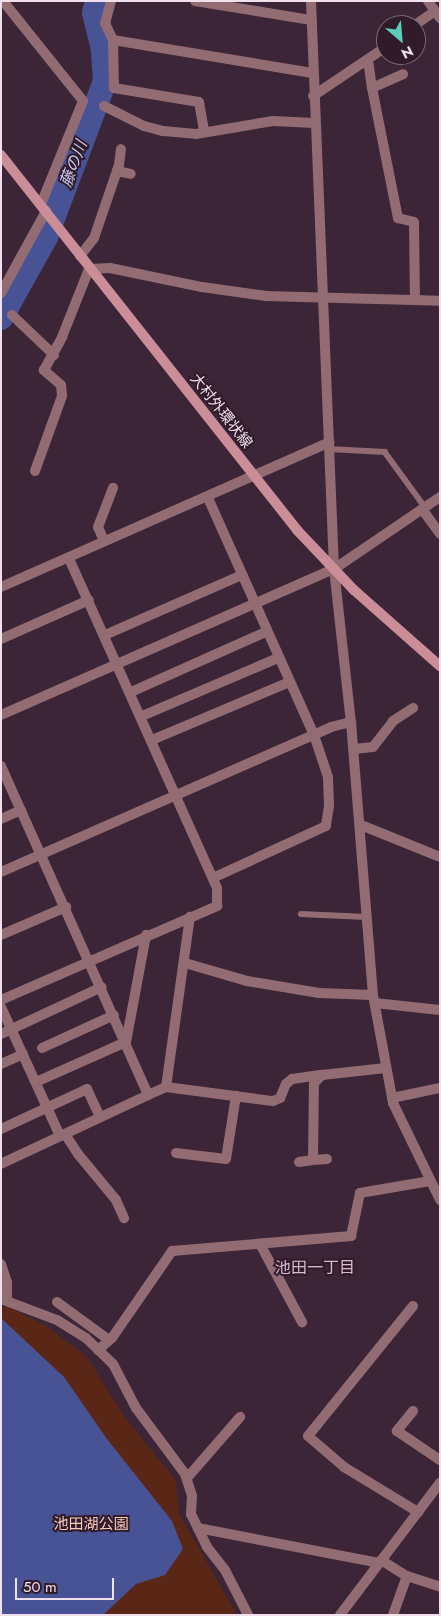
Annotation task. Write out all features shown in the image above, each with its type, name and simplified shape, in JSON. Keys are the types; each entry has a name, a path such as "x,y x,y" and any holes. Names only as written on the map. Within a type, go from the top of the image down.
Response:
{"main road":[{"name":"大村外環状線","path":"1,156 254,476 334,569 440,666"}],"street":[{"path":"111,1 105,23 113,40 114,88 199,102 204,130"},
{"path":"195,1 311,20"},
{"path":"311,1 312,73 324,295 334,569 354,749 374,999 392,1098 440,1200"},
{"path":"428,1 437,14"},
{"path":"1,293 44,209 83,101 3,5"},
{"path":"113,40 312,73"},
{"path":"313,96 376,54"},
{"path":"368,60 398,218 414,222 416,299"},
{"path":"372,88 403,74"},
{"path":"104,106 144,126 163,131 196,134 204,130 273,121 314,122"},
{"path":"80,256 94,238 116,171 121,149"},
{"path":"116,171 131,174"},
{"path":"35,471 62,396 61,384 44,370 54,355 89,269 110,268 202,287 266,296 324,295 389,301 416,299 440,301"},
{"path":"12,315 54,355"},
{"path":"1,587 104,541 208,498 254,476 329,446"},
{"path":"104,541 98,528 113,488"},
{"path":"1,715 334,569 440,497"},
{"path":"208,498 266,632 314,735 328,777 329,806 326,826 213,878"},
{"path":"424,508 440,534"},
{"path":"1,1000 88,959 217,906 217,888 213,878 142,716 69,558"},
{"path":"105,635 242,576"},
{"path":"1,639 89,600"},
{"path":"131,692 266,632"},
{"path":"142,716 278,658"},
{"path":"152,740 289,682"},
{"path":"354,749 373,747 393,720 413,708"},
{"path":"1,872 177,797 314,735 351,722"},
{"path":"1,766 4,779 21,810 66,906 148,1095"},
{"path":"1,819 21,810"},
{"path":"361,825 440,857"},
{"path":"1,935 66,906"},
{"path":"166,1087 190,917"},
{"path":"126,1042 146,935"},
{"path":"185,963 247,982 440,1010"},
{"path":"1,1034 102,987"},
{"path":"1,1007 47,1108 63,1135 116,1200 124,1218"},
{"path":"42,1048 114,1015"},
{"path":"36,1082 126,1042"},
{"path":"1,1064 23,1054"},
{"path":"1,1164 166,1087 273,1101 280,1098 286,1084 292,1079 386,1068"},
{"path":"313,1160 314,1082 322,1075"},
{"path":"392,1098 440,1088"},
{"path":"1,1129 87,1089 100,1117"},
{"path":"176,1153 226,1159 236,1096"},
{"path":"299,1162 327,1159"},
{"path":"98,1350 109,1340 172,1251 351,1236 360,1193 430,1181"},
{"path":"260,1244 302,1322"},
{"path":"1,1264 7,1282 4,1299 56,1320 98,1350 113,1364 136,1408 186,1478 192,1495 192,1514 198,1528 248,1615"},
{"path":"57,1302 109,1340"},
{"path":"414,1306 308,1436 344,1467 418,1512"},
{"path":"413,1411 397,1431 400,1436 440,1460"},
{"path":"186,1478 240,1417"},
{"path":"340,1615 440,1483"},
{"path":"198,1528 380,1561 406,1576 440,1587"},
{"path":"393,1615 406,1576"}],"lane":[{"path":"329,446 385,452 424,508"},
{"path":"301,914 367,917"}],"green space":[{"name":"池田湖公園","path":"1,1307 9,1307 46,1326 87,1357 126,1419 176,1480 179,1513 237,1615 1,1615"}],"water":[{"name":"池田湖公園","path":"1,1318 64,1377 107,1439 172,1521 183,1549 165,1575 136,1584 103,1615 1,1615"}],"waterway":[{"name":"藤の川","path":"1,318 46,237 105,81 103,49 94,13 97,1"}],"district":[{"name":"池田一丁目","path":"315,1268"}]}
